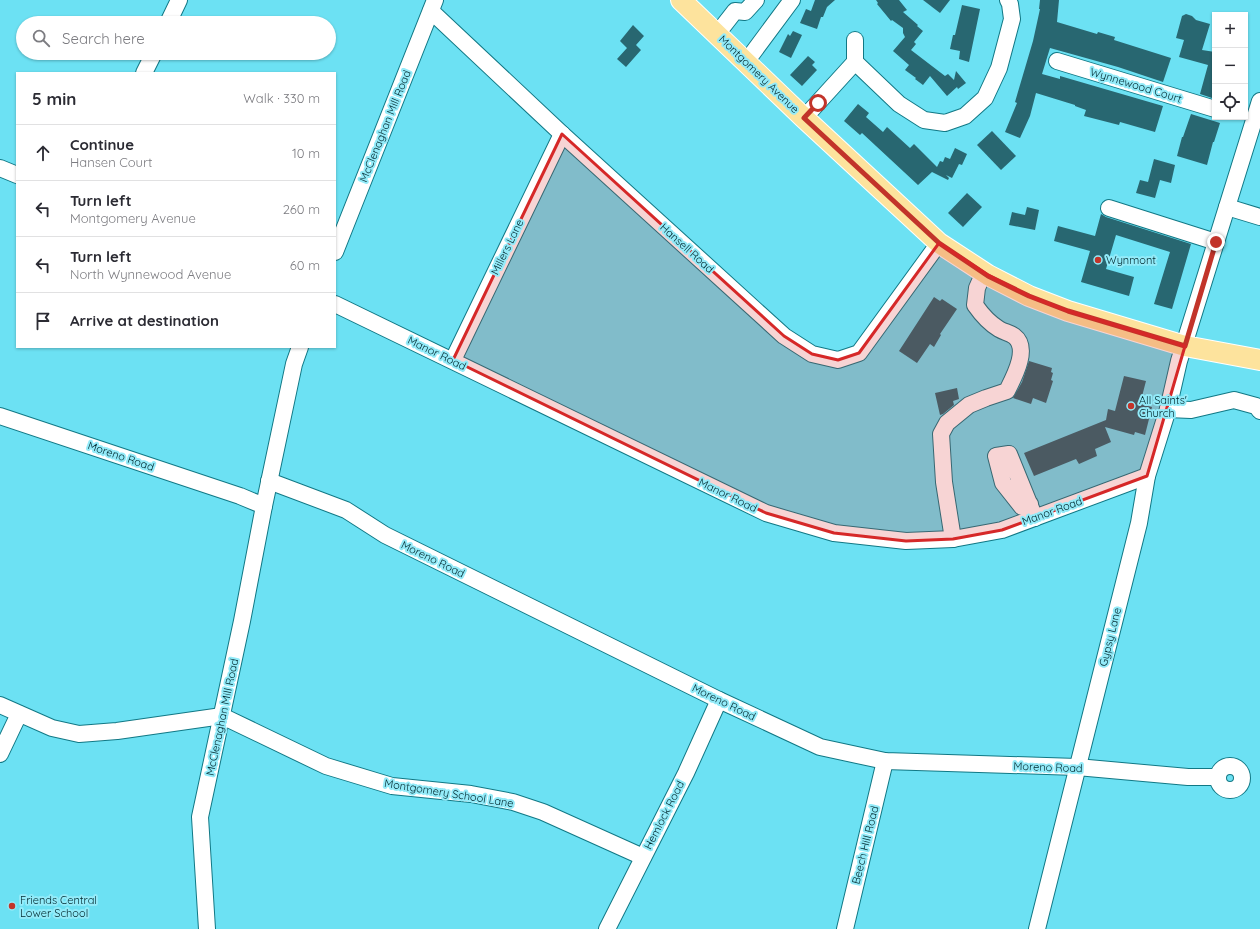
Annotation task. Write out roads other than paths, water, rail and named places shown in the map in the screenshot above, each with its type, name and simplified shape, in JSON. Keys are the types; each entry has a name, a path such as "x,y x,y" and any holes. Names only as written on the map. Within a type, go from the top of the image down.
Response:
{"main road":[{"name":"Montgomery Avenue","path":"681,0 804,118 939,243 984,272 1029,296 1068,311 1185,346 1260,360"}],"street":[{"path":"171,16 179,0"},
{"path":"717,34 735,11 745,12 756,0"},
{"path":"746,62 792,0"},
{"path":"855,62 899,104 924,120 945,123 965,116 985,98 999,68 1012,19 1008,0"},
{"name":"Hansell Road","path":"433,5 562,134 784,336 812,354 838,360 859,353 939,243"},
{"name":"McClenaghan Mill Road","path":"336,249 433,5"},
{"path":"804,118 855,62 855,40"},
{"path":"144,72 150,60"},
{"name":"Wynnewood Court","path":"1057,61 1212,108"},
{"name":"Gypsy Lane","path":"1248,118 1260,101"},
{"name":"Gypsy Lane","path":"1037,929 1139,523 1147,476 1227,207 1247,120"},
{"name":"Millers Lane","path":"453,360 562,134"},
{"path":"0,168 16,175"},
{"path":"1227,207 1260,216"},
{"path":"1109,208 1216,242"},
{"path":"953,539 944,482 941,434 947,423 969,405 1007,391 1018,369 1021,348 1015,336 1000,330 983,317 975,305 977,288 984,272"},
{"name":"Manor Road","path":"336,304 766,513 834,533 906,541 953,539 1002,530 1033,511 1147,476"},
{"path":"269,481 294,364 300,348"},
{"path":"1168,409 1191,410 1234,400 1256,406 1260,410"},
{"name":"Moreno Road","path":"0,416 264,506"},
{"name":"McClenaghan Mill Road","path":"207,929 200,817 242,621 269,481"},
{"name":"Moreno Road","path":"269,481 346,510 385,535 719,700 820,747 885,761 1077,767 1188,777 1218,777"},
{"name":"Hemlock Road","path":"607,929 686,772 719,700"},
{"path":"0,705 52,728 79,734 117,731 222,716"},
{"path":"0,754 19,714"},
{"name":"Montgomery School Lane","path":"222,716 326,766 392,786 471,794 513,802 543,812 643,857"},
{"name":"Beech Hill Road","path":"845,929 885,761"}],"place":[{"name":"Wynmont","path":"1098,260"},
{"name":"All Saints' Church","path":"1131,406"},
{"name":"Friends Central Lower School","path":"12,906"}]}
